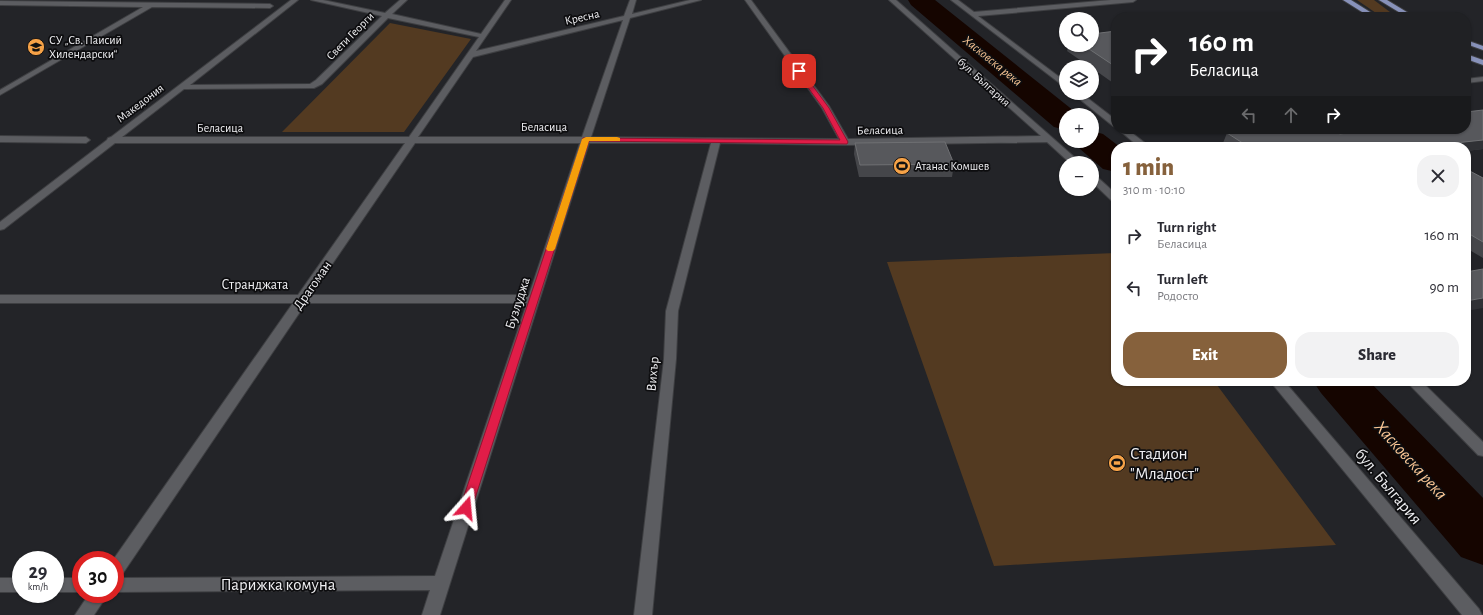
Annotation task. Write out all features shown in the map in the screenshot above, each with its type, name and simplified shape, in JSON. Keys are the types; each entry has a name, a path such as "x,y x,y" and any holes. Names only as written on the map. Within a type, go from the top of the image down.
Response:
{"main road":[{"path":"1346,0 1366,12"},
{"path":"1382,0 1403,12"},
{"path":"1471,44 1483,48"},
{"path":"1471,58 1483,63"}],"street":[{"path":"44,4 51,0"},
{"path":"0,93 159,0"},
{"name":"Македония","path":"0,227 111,140 295,0"},
{"path":"314,0 483,36"},
{"name":"Свети Георги","path":"181,87 311,86 319,82 404,0"},
{"name":"Драгоман","path":"124,558 508,0"},
{"name":"Бузлуджа","path":"431,615 586,139 633,0"},
{"name":"Кресна","path":"471,55 698,0"},
{"path":"748,0 826,108 845,142"},
{"name":"бул. България","path":"892,0 1068,156"},
{"path":"954,0 1059,81"},
{"path":"973,14 1133,0"},
{"path":"0,3 270,6"},
{"path":"1471,80 1483,79"},
{"path":"1085,100 1111,120"},
{"path":"1128,134 1139,142"},
{"name":"Беласица","path":"111,140 586,139 845,142 1049,139"},
{"path":"0,140 86,140"},
{"name":"Вихър","path":"643,615 670,359 672,311 716,140"},
{"path":"1099,183 1111,194"},
{"name":"Странджата","path":"0,299 534,299"},
{"name":"бул. България","path":"1281,386 1472,615"},
{"path":"1418,386 1483,451"},
{"name":"Парижка комуна","path":"124,585 442,583"},
{"path":"0,585 12,585"},
{"path":"84,615 93,603"}],"shaded area":[{"path":"1357,0 1374,0 1390,12 1375,12"},
{"path":"390,23 471,39 404,132 282,132"},
{"name":"Стадион \"Младост\"","path":"1111,253 1111,386 1218,386 1336,545 994,566 887,262"}],"building":[{"path":"1111,32 1111,64 1094,52 1099,52 1099,33"},
{"path":"1483,110 1483,140 1464,142 1241,142 1229,134 1471,134 1471,111"},
{"path":"945,142 954,164 860,165 855,143"},
{"path":"1471,172 1483,178 1483,242 1471,235"},
{"path":"1483,269 1483,298 1471,300 1471,271"}],"waterway":[{"name":"Хасковска река","path":"920,0 1059,114"},
{"name":"Хасковска река","path":"1099,147 1111,157"},
{"name":"Хасковска река","path":"1344,386 1483,539"}],"slow traffic":[{"path":"551,249 586,139 617,139"}],"place":[{"name":"СУ „Св. Паисий Хилендарски“","path":"36,47"},
{"name":"Атанас Комшев","path":"902,166"},
{"name":"Стадион \"Младост\"","path":"1117,463"}],"route":[{"path":"466,508 586,139 845,142 826,108 799,71"}]}
